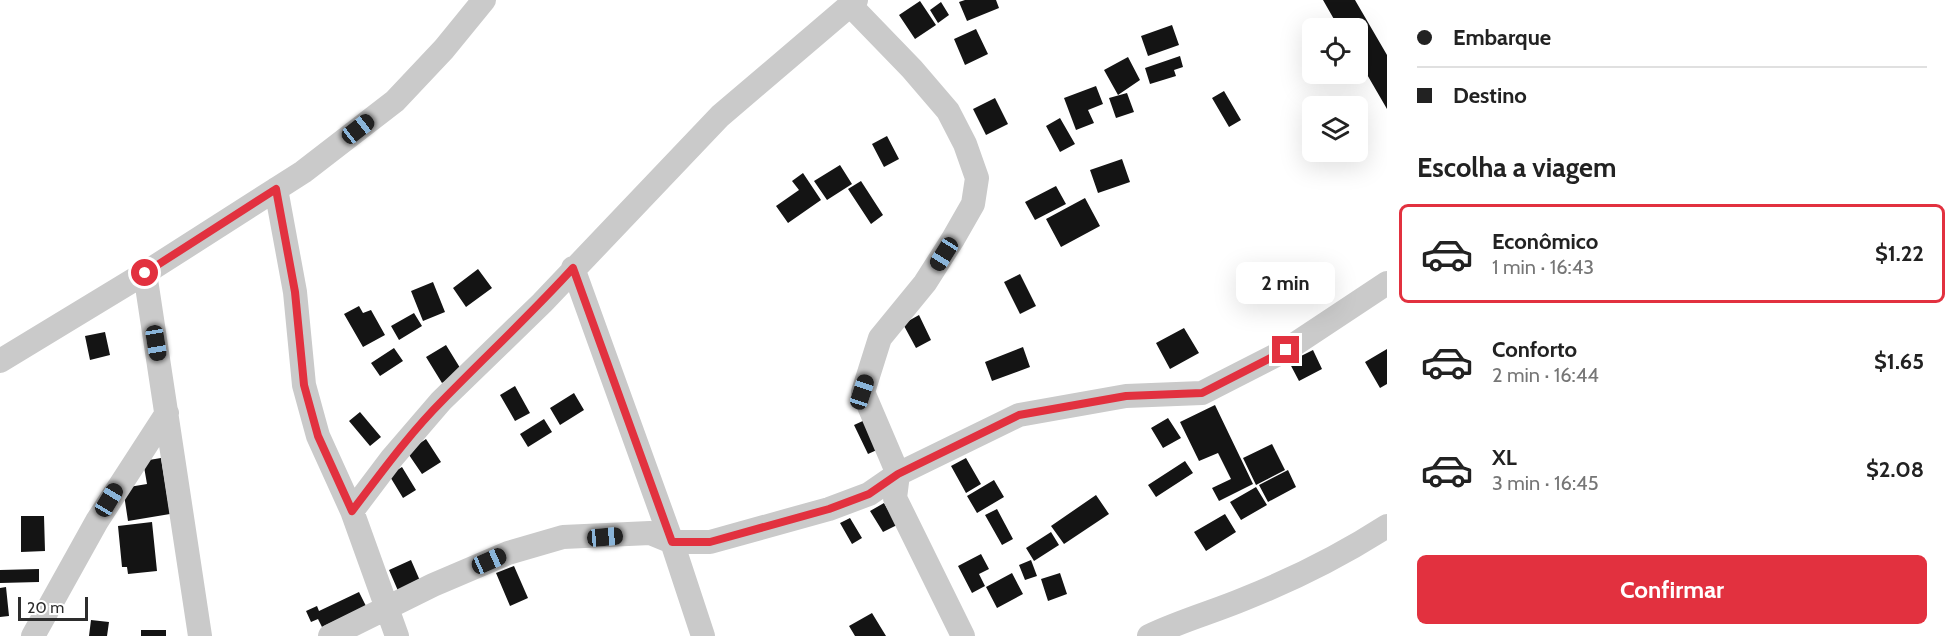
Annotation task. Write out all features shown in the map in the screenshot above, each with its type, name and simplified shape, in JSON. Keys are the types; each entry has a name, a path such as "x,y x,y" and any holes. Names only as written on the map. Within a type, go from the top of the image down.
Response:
{"street":[{"path":"0,361 145,273 303,172 395,101 444,49 484,0"},
{"path":"352,511 392,458 441,401 534,310 720,116 853,2 948,111 977,178 973,204 953,239 925,283 880,338 862,392 898,474 895,498 963,636"},
{"path":"276,189 295,292 304,385 318,436 352,511 385,608 397,636"},
{"path":"573,268 672,542 703,636"},
{"path":"145,273 200,636"},
{"path":"330,636 385,608 508,553 563,537 650,533 672,542 710,542 829,509 869,494 898,474 1019,415 1126,396 1202,393 1286,350 1387,283"},
{"path":"33,636 121,480 167,413"},
{"path":"1149,636 1243,600 1336,557 1387,526"}],"building":[{"path":"996,0 999,8 967,21 959,2"},
{"path":"1323,0 1355,0 1365,18 1333,18"},
{"path":"920,1 936,25 915,39 899,15"},
{"path":"941,2 949,15 938,23 930,10"},
{"path":"1368,22 1387,55 1387,109 1368,76"},
{"path":"1172,25 1179,45 1148,56 1141,36"},
{"path":"976,29 988,54 965,65 954,39"},
{"path":"1180,56 1183,67 1174,70 1176,76 1150,84 1145,68"},
{"path":"1128,57 1140,80 1118,95 1104,70"},
{"path":"1096,86 1103,104 1088,110 1094,123 1076,130 1064,98"},
{"path":"1224,91 1241,120 1229,127 1212,98"},
{"path":"1127,93 1134,112 1116,118 1109,98"},
{"path":"995,98 1008,124 986,135 973,109"},
{"path":"1060,118 1075,144 1060,152 1046,126"},
{"path":"887,136 899,159 884,167 872,144"},
{"path":"1122,159 1130,182 1098,193 1090,170"},
{"path":"840,165 852,184 827,200 814,181"},
{"path":"803,173 821,200 788,223 776,206 799,190 792,181"},
{"path":"861,181 883,215 871,224 848,189"},
{"path":"1056,186 1066,204 1035,220 1025,202"},
{"path":"1085,198 1100,226 1061,247 1046,219"},
{"path":"478,269 492,288 466,307 453,288"},
{"path":"1020,274 1036,306 1020,314 1004,282"},
{"path":"433,282 445,312 423,321 411,291"},
{"path":"359,306 363,313 371,310 385,335 363,347 344,314"},
{"path":"414,313 422,326 399,340 391,326"},
{"path":"919,315 931,340 916,348 903,324"},
{"path":"1184,328 1199,353 1170,369 1156,343"},
{"path":"105,332 110,355 90,360 85,336"},
{"path":"446,345 462,371 442,383 426,357"},
{"path":"1023,347 1030,367 992,381 985,362"},
{"path":"394,348 403,361 380,376 371,363"},
{"path":"1387,349 1387,384 1380,388 1365,362"},
{"path":"1313,350 1322,369 1299,381 1289,362"},
{"path":"515,386 530,413 515,421 500,395"},
{"path":"574,393 584,410 560,425 550,408"},
{"path":"1215,405 1253,484 1219,501 1212,488 1231,479 1218,453 1199,461 1180,422"},
{"path":"360,412 381,437 370,446 349,421"},
{"path":"1168,418 1181,438 1163,448 1151,428"},
{"path":"544,419 552,432 528,447 520,434"},
{"path":"865,420 879,449 868,454 854,425"},
{"path":"426,439 441,462 422,474 407,452"},
{"path":"1272,444 1285,470 1256,485 1243,458"},
{"path":"161,458 170,514 128,521 123,488 147,484 143,461"},
{"path":"966,458 981,484 966,493 951,466"},
{"path":"1185,461 1193,473 1156,497 1148,485"},
{"path":"402,467 416,490 403,498 389,475"},
{"path":"1288,470 1296,487 1268,502 1259,485"},
{"path":"994,480 1004,497 977,513 967,496"},
{"path":"1256,487 1267,505 1241,520 1230,502"},
{"path":"1096,495 1109,514 1064,544 1051,526"},
{"path":"884,503 897,525 883,532 870,511"},
{"path":"997,509 1013,539 1002,545 985,515"},
{"path":"1225,514 1236,532 1206,551 1194,532"},
{"path":"21,516 44,516 45,551 21,552"},
{"path":"850,518 862,538 852,544 840,523"},
{"path":"152,522 157,571 128,574 127,567 122,567 118,526"},
{"path":"1051,532 1059,545 1034,561 1026,548"},
{"path":"981,554 989,569 979,574 985,586 972,593 958,566"},
{"path":"411,560 421,583 399,593 389,570"},
{"path":"1031,560 1037,576 1025,580 1019,565"},
{"path":"514,566 528,598 510,606 496,573"},
{"path":"39,569 39,582 0,583 0,570"},
{"path":"1012,573 1023,594 997,608 986,587"},
{"path":"1060,573 1067,594 1048,601 1041,579"},
{"path":"6,587 9,616 0,617 0,588"},
{"path":"359,592 366,606 322,627 318,619 311,622 306,611 317,606 319,611"},
{"path":"872,613 886,636 855,636 849,626"},
{"path":"91,620 109,622 107,636 89,636"},
{"path":"141,630 166,630 166,636 141,636"}],"route":[{"path":"145,273 276,189 295,292 304,385 318,436 352,511 392,458 441,401 542,303 573,268 672,542 710,542 829,509 869,494 898,474 1019,415 1126,396 1202,393 1286,350"}]}
